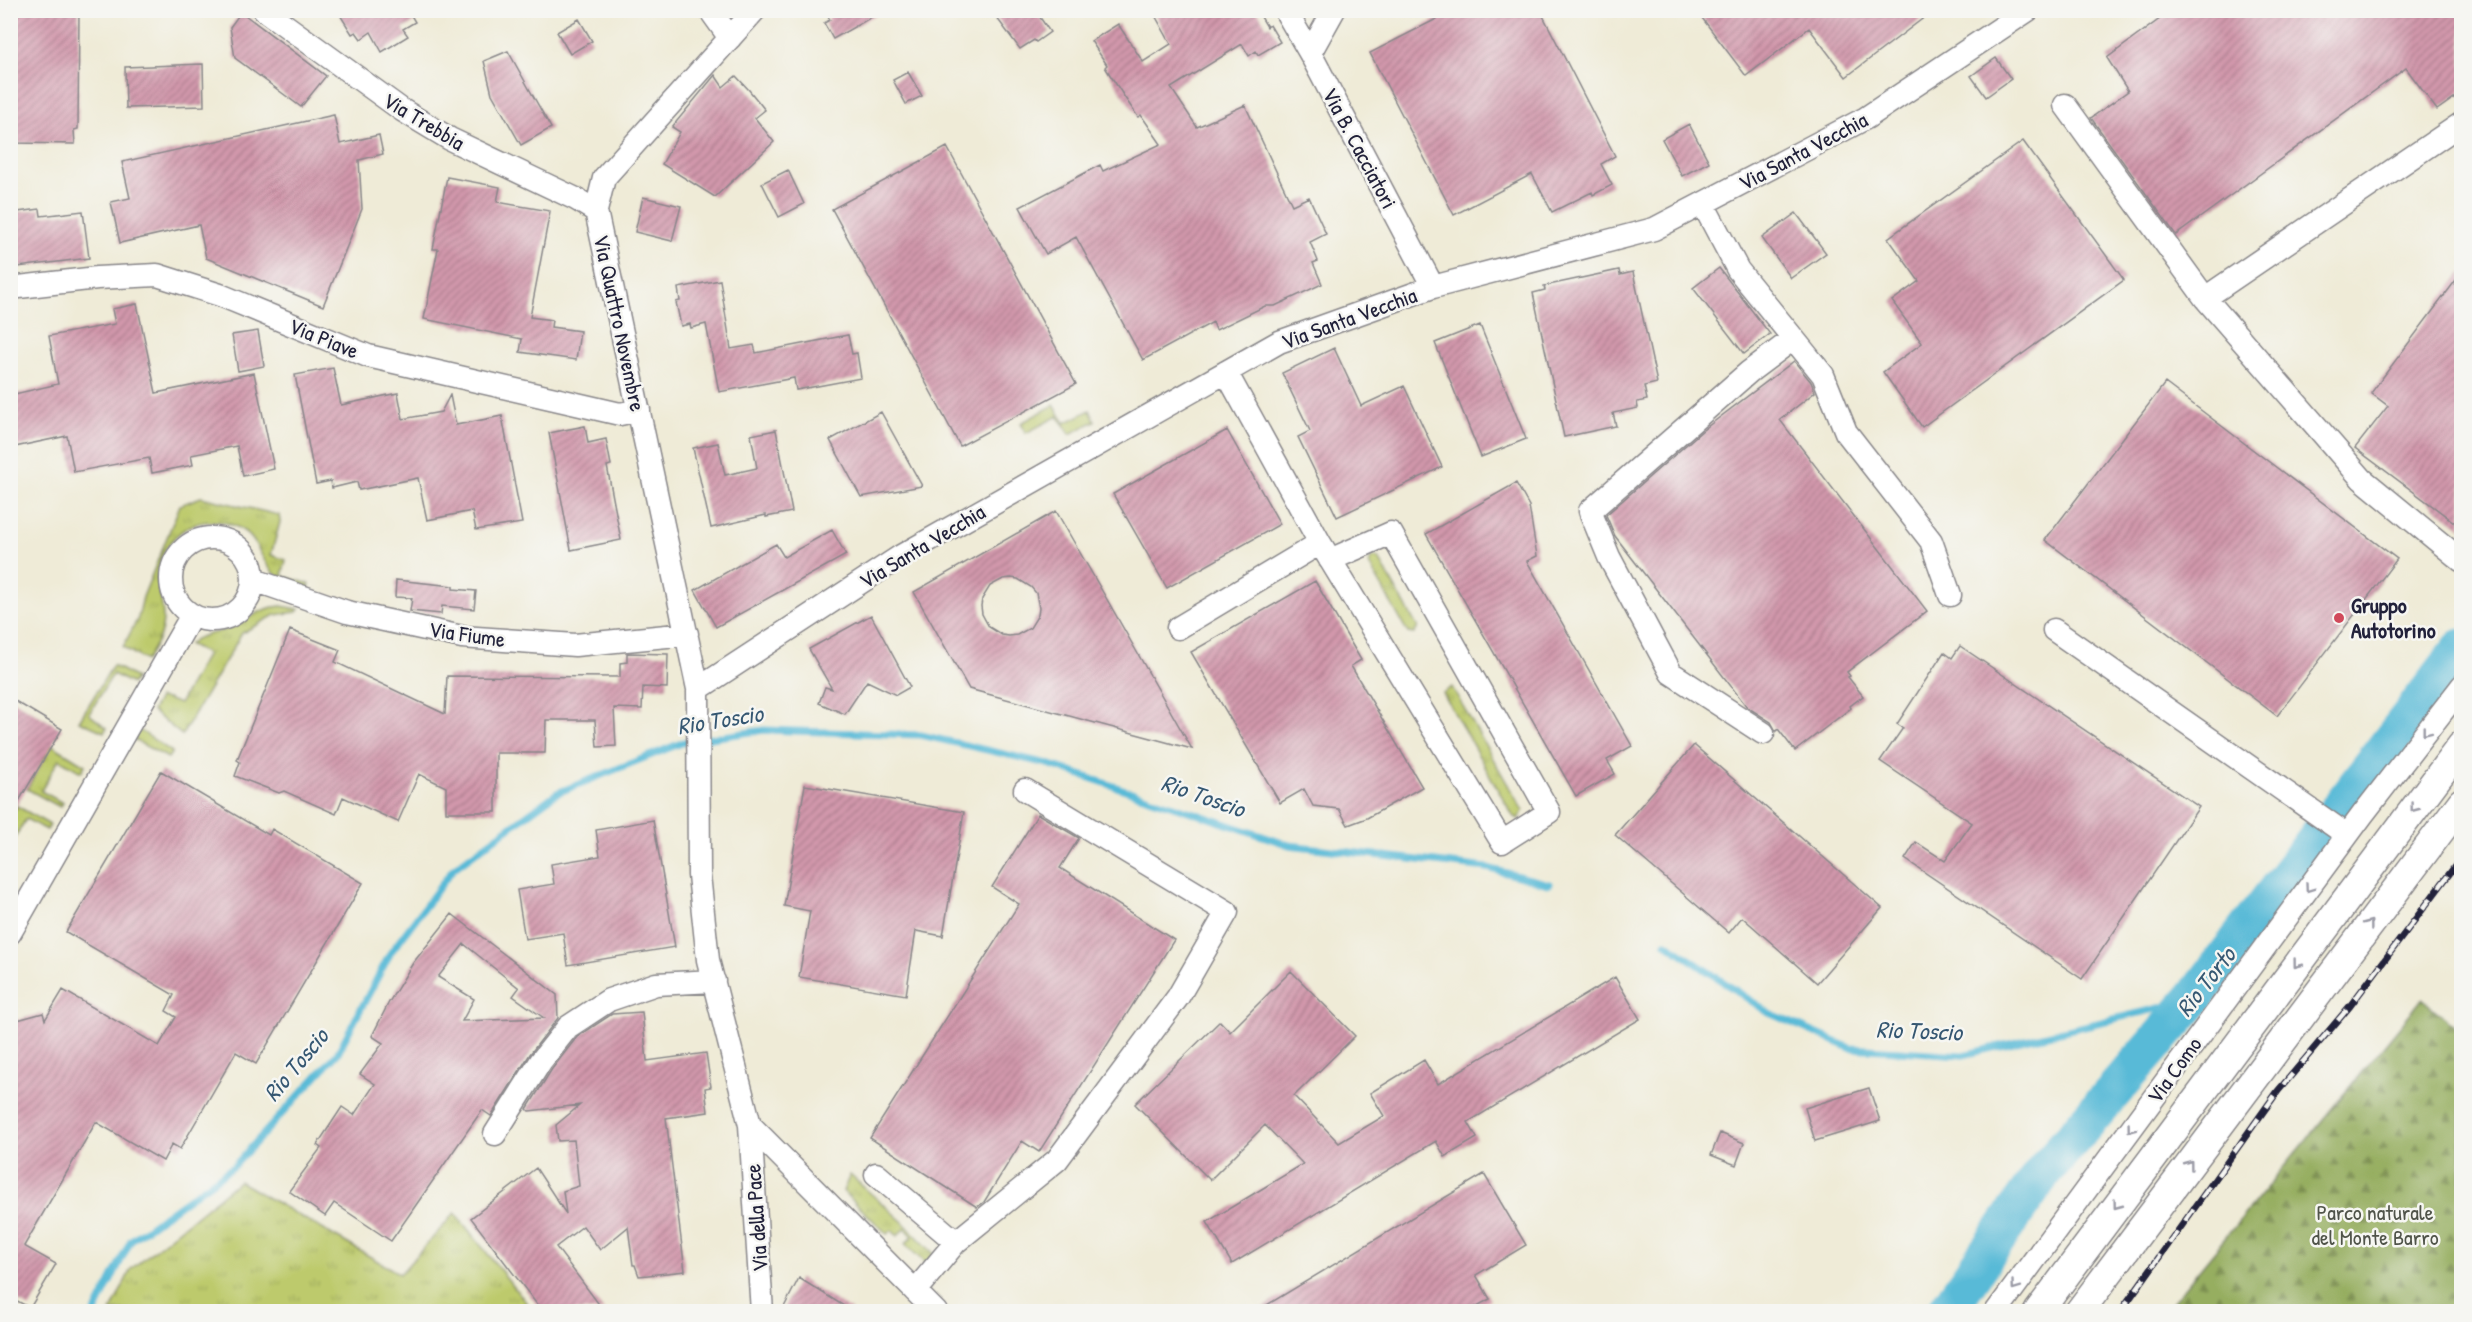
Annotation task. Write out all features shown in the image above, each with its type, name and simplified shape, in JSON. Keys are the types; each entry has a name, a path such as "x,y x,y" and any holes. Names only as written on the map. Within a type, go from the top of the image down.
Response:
{"main road":[{"path":"2038,1311 2462,745"},
{"path":"2079,1311 2462,802"}],"street":[{"name":"Via Trebbia","path":"264,10 402,110 450,139 576,199 596,211"},
{"path":"710,10 730,38"},
{"name":"Via Quattro Novembre","path":"714,981 708,960 699,875 696,762 698,689 596,211 604,178 755,10"},
{"name":"Via B. Cacciatori","path":"1285,10 1433,287"},
{"path":"1310,53 1334,10"},
{"name":"Via Santa Vecchia","path":"698,689 901,556 1279,342 1433,287 1654,229 1866,118 2015,14"},
{"path":"2065,105 2205,298 2362,479 2462,561"},
{"path":"2205,298 2462,123"},
{"path":"1703,204 1738,270 1823,375 1846,432 1931,540 1950,595"},
{"name":"Via Piave","path":"10,288 97,278 157,275 220,295 368,356 620,414 639,410"},
{"path":"1763,733 1671,673 1609,557 1590,511 1749,372 1793,339"},
{"path":"1178,628 1325,552 1392,533 1549,812 1502,842 1325,552 1226,372"},
{"path":"213,538 229,542 242,551 250,563 254,580 250,596 241,609 224,618 205,619 192,615 180,605 172,579 175,563 184,550 196,542 213,538"},
{"name":"Via Fiume","path":"254,580 347,612 462,637 575,645 687,634"},
{"path":"10,933 192,615"},
{"path":"2054,630 2341,831"},
{"name":"Via Como","path":"1996,1311 2341,831 2462,686"},
{"path":"915,1291 956,1242 1057,1160 1178,997 1227,912 1025,790"},
{"path":"495,1134 541,1061 568,1027 609,1000 656,984 714,981"},
{"name":"Via della Pace","path":"714,981 750,1125 762,1311"},
{"path":"750,1125 936,1311"},
{"path":"876,1174 956,1242"}],"green space":[{"path":"1054,405 1065,423 1090,410 1095,421 1070,434 1058,416 1026,433 1021,423"},
{"path":"201,497 279,515 280,522 271,555 286,560 282,576 310,584 308,590 276,575 267,565 249,535 243,530 224,523 212,522 190,526 170,542 162,557 158,582 163,622 158,641 146,661 123,647 138,618 143,597 180,505"},
{"path":"1371,558 1379,559 1418,628 1414,634 1408,633 1369,564"},
{"path":"281,606 299,609 297,612 275,615 242,633 182,735 152,711 159,698 179,704 207,654 189,644 205,635 233,627 262,611"},
{"path":"113,665 136,678 132,684 113,674 89,714 107,728 104,732 79,721"},
{"path":"1452,687 1523,811 1519,819 1513,816 1443,693"},
{"path":"141,731 172,752 168,758 134,740 137,732"},
{"path":"52,745 85,765 81,772 59,759 41,791 63,803 60,807 27,789"},
{"path":"17,806 50,825 47,830 26,819 11,844 11,816"},
{"name":"Parco naturale del Monte Barro","path":"2422,999 2461,1031 2461,1311 2165,1311"},
{"path":"850,1175 903,1222 934,1254 925,1263 905,1244 913,1236 905,1228 897,1236 892,1230 887,1234 843,1191"},
{"path":"239,1181 400,1274 455,1213 533,1311 111,1311 131,1269"}],"building":[{"path":"16,10 79,10 78,129 74,130 75,144 15,143"},
{"path":"337,10 408,10 415,22 403,29 408,36 382,52 371,32 361,39 356,32 352,34"},
{"path":"825,10 884,10 833,39 824,23 830,20"},
{"path":"991,10 1035,10 1050,32 1020,49"},
{"path":"1152,10 1257,10 1267,27 1270,25 1280,42 1258,55 1256,51 1249,56 1242,44 1171,88 1197,127 1245,105 1292,205 1309,197 1326,234 1310,242 1318,261 1313,263 1322,284 1275,306 1265,306 1216,330 1213,322 1143,360 1076,237 1046,254 1020,207 1100,165 1103,171 1161,144 1141,115 1138,117 1125,98 1091,41 1118,24 1143,62 1171,44"},
{"path":"1454,10 1540,10 1615,156 1601,164 1612,185 1593,195 1592,192 1552,212 1532,174 1454,215 1370,53"},
{"path":"1696,10 1934,10 1846,77 1809,28 1746,76"},
{"path":"2172,10 2462,10 2462,92 2437,110 2406,68 2176,235 2091,118 2128,91 2107,58"},
{"path":"241,12 326,76 301,107 235,58 230,27"},
{"path":"579,19 592,41 570,54 557,32"},
{"path":"508,51 551,128 521,145 492,94 484,61"},
{"path":"1996,58 2011,79 1986,97 1971,76"},
{"path":"203,64 204,106 126,108 125,67"},
{"path":"908,72 922,96 906,104 893,80"},
{"path":"715,75 723,87 736,76 749,90 765,110 755,118 774,142 715,197 662,164 680,132 672,127"},
{"path":"334,115 340,144 379,135 383,154 359,160 362,209 323,306 206,258 199,225 120,243 111,202 130,198 122,162"},
{"path":"1689,124 1709,162 1682,176 1662,139"},
{"path":"2023,141 2124,280 1922,427 1883,372 1922,343 1892,301 1919,281 1888,238"},
{"path":"947,147 1076,384 960,446 832,209"},
{"path":"788,170 804,204 779,217 762,183"},
{"path":"447,177 500,187 497,202 550,211 530,317 552,320 551,327 580,331 576,360 520,352 522,339 424,319 438,249 433,249"},
{"path":"643,197 681,206 672,241 635,232"},
{"path":"40,209 41,216 83,211 89,258 10,268 10,213"},
{"path":"1796,213 1826,253 1791,278 1762,238"},
{"path":"1719,268 1770,334 1744,354 1693,288"},
{"path":"1619,270 1620,275 1633,272 1657,383 1644,386 1647,400 1637,402 1638,408 1613,413 1616,426 1564,437 1533,293 1545,290 1544,286"},
{"path":"2462,272 2462,528 2355,448 2388,406 2371,393"},
{"path":"720,280 731,349 754,345 756,353 848,335 852,354 857,353 861,378 796,390 794,378 719,392 706,324 691,328 690,324 681,326 676,302 680,301 678,288"},
{"path":"137,304 156,393 254,373 274,469 243,476 237,446 191,455 193,465 152,473 149,458 74,472 67,436 10,448 10,395 58,384 49,336 115,324 112,309"},
{"path":"1480,325 1526,439 1481,457 1435,343"},
{"path":"258,331 264,366 238,371 232,335"},
{"path":"1334,348 1361,406 1404,386 1442,467 1337,517 1298,437 1310,431 1282,373"},
{"path":"1794,361 1811,382 1815,392 1780,420 1927,611 1847,672 1850,676 1848,677 1863,696 1795,751 1778,729 1776,731 1771,722 1747,707 1615,536 1606,515 1703,430"},
{"path":"333,368 341,405 398,393 403,419 441,412 450,395 456,425 502,416 522,523 476,530 472,511 427,520 418,478 359,490 357,482 332,488 331,481 316,484 295,375"},
{"path":"2165,383 2397,559 2277,716 2045,540"},
{"path":"881,412 922,486 861,497 830,440"},
{"path":"585,426 588,443 606,439 611,465 607,466 621,540 571,550 549,433"},
{"path":"776,430 792,512 766,517 766,515 711,528 693,448 718,443 725,475 757,468 751,435"},
{"path":"1227,430 1280,524 1167,588 1113,494"},
{"path":"1516,483 1529,506 1537,556 1527,561 1632,746 1607,760 1615,774 1576,796 1426,534"},
{"path":"1056,511 1192,749 969,689 914,592","holes":["1003,579 1018,579 1036,593 1038,615 1030,628 1017,635 1002,635 989,627 982,614 982,599 990,586"]},
{"path":"832,530 846,555 716,627 695,590 776,544 784,557"},
{"path":"396,580 453,586 453,589 476,591 474,609 442,606 441,614 410,611 412,598 395,597"},
{"path":"1315,581 1361,660 1351,666 1422,787 1367,818 1348,825 1339,809 1313,806 1304,789 1280,803 1191,652"},
{"path":"871,615 910,687 896,695 867,681 845,714 819,703 825,687 832,689 809,649"},
{"path":"290,630 340,650 335,662 445,714 447,676 620,677 620,663 627,662 627,653 668,654 667,688 643,687 642,709 614,708 616,746 597,747 595,720 546,720 545,753 496,753 496,812 446,812 446,787 419,774 398,822 343,797 336,814 284,791 279,793 235,776 240,762 237,760"},
{"path":"1960,646 2199,807 2082,979 1905,859 1916,842 1945,861 1972,823 1880,761 1903,728 1897,724 1944,652 1952,658"},
{"path":"10,698 62,729 10,816"},
{"path":"1694,745 1882,908 1817,983 1742,917 1729,933 1615,835"},
{"path":"161,771 269,835 272,829 363,883 256,1064 236,1052 180,1149 172,1144 163,1161 96,1122 24,1246 56,1264 30,1308 10,1297 10,1022 43,1013 45,1020 63,990 159,1046 176,1017 166,1011 174,995 66,932"},
{"path":"805,785 964,812 943,936 916,931 906,995 799,977 810,911 784,906"},
{"path":"1038,814 1079,838 1060,868 1174,940 1039,1152 1022,1141 984,1202 977,1207 870,1138 1019,904 992,887"},
{"path":"653,820 675,947 568,965 563,933 525,939 517,890 554,884 551,864 600,856 596,830"},
{"path":"452,914 557,995 558,1018 530,1054 491,1116 482,1110 391,1241 334,1203 325,1216 289,1191 321,1148 317,1145 342,1107 354,1115 375,1084 360,1074 383,1043 372,1036 389,1002 413,963","holes":["464,944 519,988 513,996 544,1018 462,1021 474,999 438,977"]},
{"path":"1291,971 1355,1036 1294,1096 1339,1143 1384,1116 1370,1093 1424,1060 1438,1084 1615,977 1640,1019 1468,1122 1477,1138 1445,1157 1436,1141 1232,1264 1207,1222 1303,1164 1265,1125 1210,1180 1135,1104 1220,1021 1230,1032"},
{"path":"642,1012 647,1061 706,1053 711,1087 705,1088 708,1112 666,1118 685,1271 639,1276 633,1265 628,1227 600,1250 583,1226 556,1247 604,1311 542,1311 471,1218 536,1168 566,1214 563,1191 579,1186 574,1140 558,1141 556,1125 580,1105 529,1111 527,1109 552,1069 577,1037 612,1014"},
{"path":"1869,1088 1880,1121 1815,1141 1805,1108"},
{"path":"1720,1133 1744,1143 1736,1165 1711,1155"},
{"path":"1484,1174 1526,1245 1476,1275 1490,1299 1468,1311 1257,1311"},
{"path":"799,1278 852,1311 782,1311"}],"waterway":[{"name":"Rio Torto","path":"1946,1312 2044,1171 2193,1000 2462,648"},
{"name":"Rio Toscio","path":"95,1312 131,1240 234,1166 337,1054 391,952 453,869 557,793 684,742 764,730 921,735 1048,764 1289,845 1487,868 1549,884"},
{"name":"Rio Toscio","path":"1666,943 1769,1013 1850,1048 1963,1055 2193,1000"}],"railway":[{"path":"2120,1312 2278,1091 2350,1006 2462,857"}],"place":[{"name":"Gruppo Autotorino","path":"2339,618"}]}
